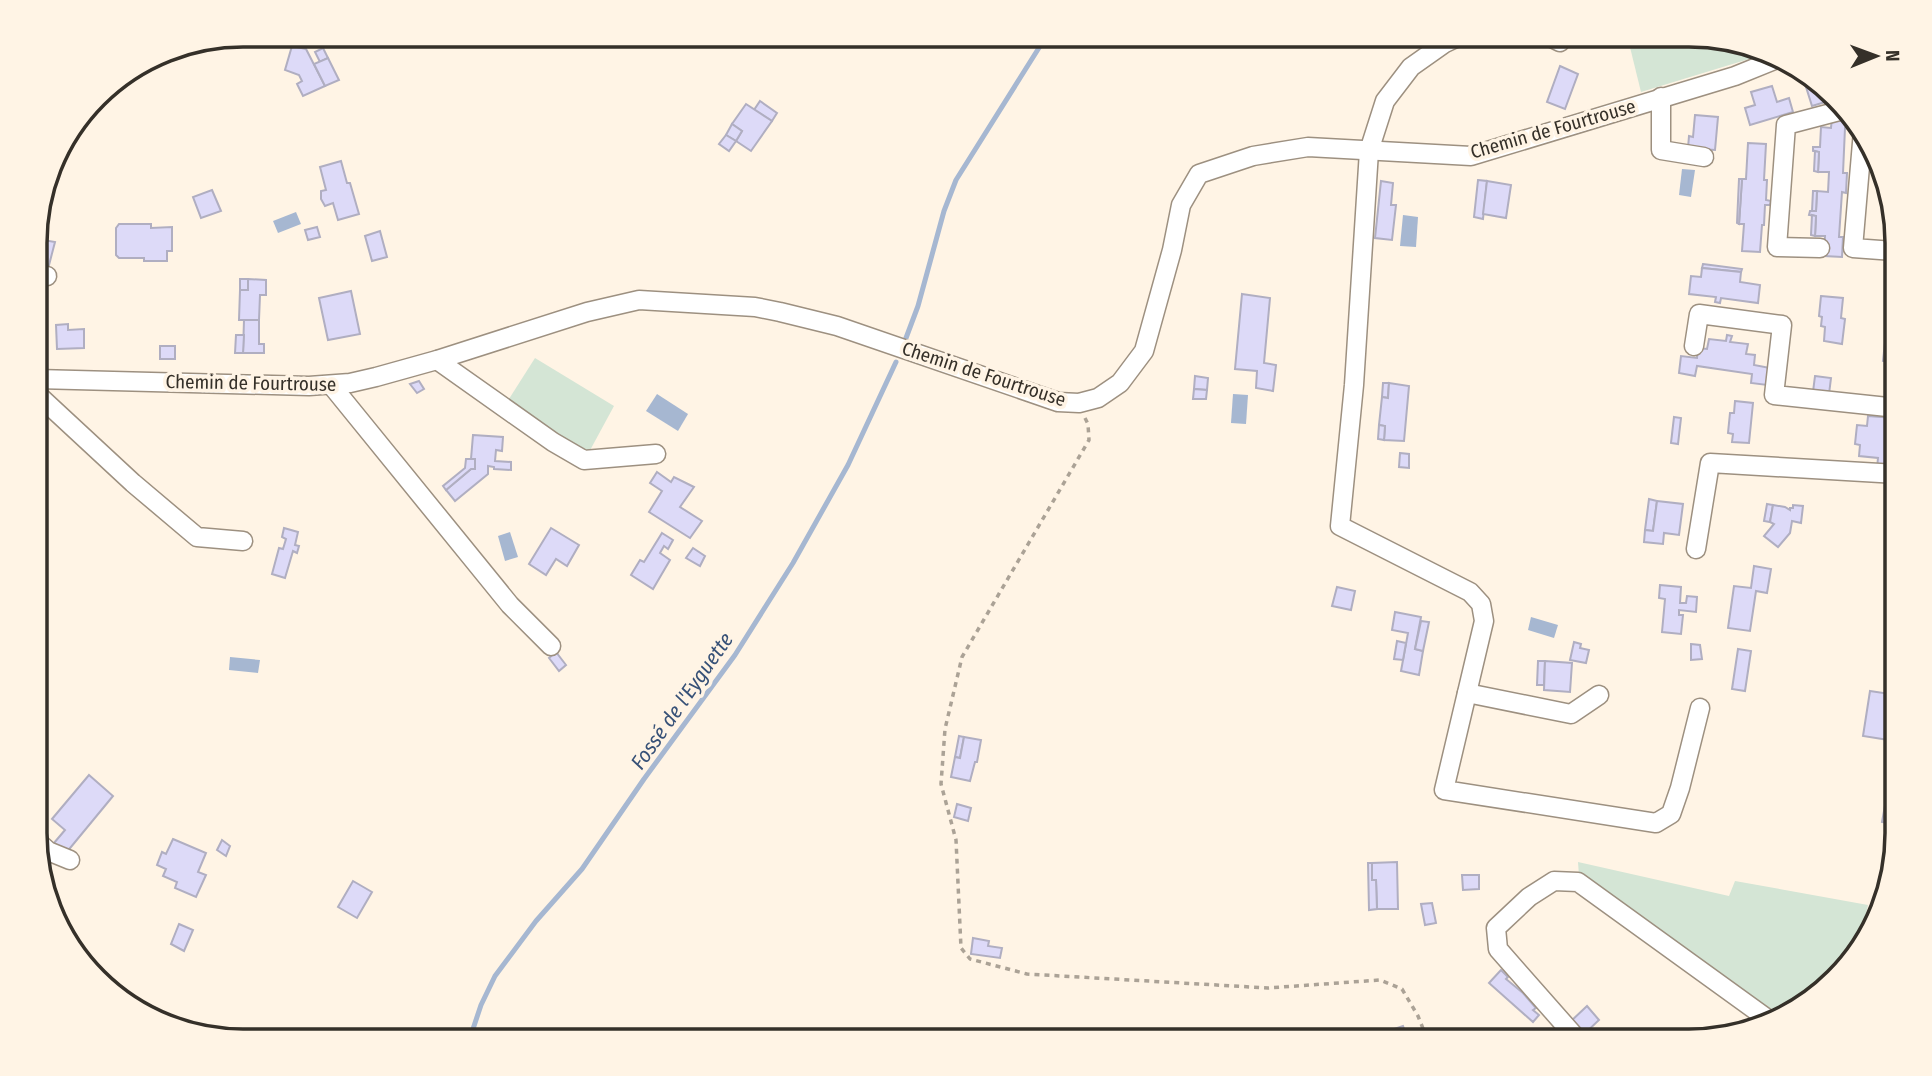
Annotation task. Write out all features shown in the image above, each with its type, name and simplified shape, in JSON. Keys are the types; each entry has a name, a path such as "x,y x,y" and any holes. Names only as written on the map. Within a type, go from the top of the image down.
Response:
{"street":[{"path":"1439,47 1411,67 1385,101 1369,150 1354,385 1340,526 1470,592 1481,604 1484,621 1444,790 1656,823 1671,814 1700,708"},
{"name":"Chemin de Fourtrouse","path":"47,379 332,386 437,360 587,312 639,300 755,307 837,326 1058,402 1079,403 1098,398 1119,383 1144,351 1172,250 1181,205 1199,174 1253,156 1308,147 1471,156 1735,76 1766,63"},
{"path":"1661,97 1661,150 1704,158"},
{"path":"1820,248 1777,247 1786,125 1834,112"},
{"path":"1861,151 1853,248 1884,250"},
{"path":"1694,346 1699,314 1782,325 1774,395 1884,407"},
{"path":"437,360 553,442 584,460 656,454"},
{"path":"332,386 510,606 551,646"},
{"path":"47,403 133,483 197,537 243,541"},
{"path":"1696,549 1710,463 1884,473"},
{"path":"1467,693 1571,714 1599,695"},
{"path":"48,850 70,860"},
{"path":"1568,1028 1498,949 1496,928 1529,897 1554,881 1577,882 1761,1014"}],"path":[{"path":"1079,403 1088,424 1089,440 962,657 945,729 941,784 956,840 961,948 970,959 1027,974 1268,988 1380,980 1402,989 1423,1028"}],"green space":[{"path":"1630,47 1714,49 1752,58 1641,92"},
{"path":"535,358 614,406 588,454 507,402"},
{"path":"1578,862 1729,896 1735,881 1868,905 1858,931 1827,971 1808,988 1768,1012 1579,876"}],"water":[{"path":"1682,169 1695,170 1691,197 1679,195"},
{"path":"296,212 301,224 278,233 273,221"},
{"path":"1403,215 1418,217 1416,247 1400,246"},
{"path":"657,394 688,414 678,431 646,411"},
{"path":"1233,394 1248,395 1246,424 1231,423"},
{"path":"510,532 518,557 505,561 498,536"},
{"path":"1531,617 1558,625 1554,638 1528,630"},
{"path":"230,657 260,660 258,673 229,670"}],"building":[{"path":"292,47 306,49 325,86 303,96 297,84 302,81 299,75 285,70"},
{"path":"323,48 328,58 320,62 315,52"},
{"path":"328,58 339,80 325,86 314,64"},
{"path":"1560,66 1578,74 1565,109 1547,102"},
{"path":"1772,86 1777,102 1789,98 1793,112 1750,125 1745,108 1755,105 1751,92"},
{"path":"1806,87 1824,102 1812,106"},
{"path":"760,101 777,113 772,121 754,110"},
{"path":"746,104 772,121 751,151 736,141 742,131 732,124"},
{"path":"1695,115 1718,117 1715,150 1688,148 1689,136 1693,137"},
{"path":"1832,117 1838,117 1847,128 1843,173 1847,173 1846,193 1842,192 1839,237 1843,237 1842,257 1824,256 1825,236 1815,236 1816,216 1809,215 1810,211 1816,211 1817,191 1828,192 1829,172 1818,172 1819,152 1813,151 1813,147 1820,147 1821,127 1831,128"},
{"path":"732,124 742,131 736,141 726,135"},
{"path":"726,135 736,141 729,151 719,144"},
{"path":"1748,143 1766,144 1764,180 1767,180 1766,200 1771,201 1770,205 1765,205 1760,252 1742,251 1744,224 1739,224"},
{"path":"1815,151 1819,152 1818,172 1814,171"},
{"path":"341,161 359,214 338,220 333,203 325,206 321,199 321,191 326,190 320,167"},
{"path":"1739,179 1742,179 1739,224 1737,223"},
{"path":"1478,180 1487,181 1483,219 1474,217"},
{"path":"1381,181 1393,183 1391,205 1396,205 1392,240 1375,238"},
{"path":"1487,181 1511,185 1506,218 1483,214"},
{"path":"212,190 221,211 201,218 193,197"},
{"path":"1813,191 1817,191 1816,211 1812,211"},
{"path":"1812,215 1816,216 1815,236 1811,235"},
{"path":"119,224 151,224 151,228 172,227 172,251 167,251 167,261 119,258 116,255 116,228"},
{"path":"317,227 320,237 308,240 305,230"},
{"path":"380,231 387,257 372,261 365,236"},
{"path":"47,241 55,242 47,265"},
{"path":"1703,264 1742,269 1741,272 1702,268"},
{"path":"1702,268 1741,272 1740,282 1760,285 1758,303 1721,298 1720,303 1715,302 1716,297 1689,294 1691,276 1701,277"},
{"path":"240,279 248,279 248,290 240,290"},
{"path":"248,279 266,280 266,295 260,295 259,320 239,320 240,290 248,290"},
{"path":"351,291 360,334 328,340 319,298"},
{"path":"1242,294 1270,298 1264,363 1276,365 1273,391 1256,388 1257,371 1235,369"},
{"path":"1821,296 1843,298 1841,318 1845,319 1842,344 1824,341 1825,327 1821,326 1822,317 1819,316"},
{"path":"244,320 259,320 259,344 264,344 264,353 243,353"},
{"path":"68,324 68,330 84,329 84,348 57,349 56,325"},
{"path":"236,335 244,335 243,353 235,353"},
{"path":"1727,335 1732,336 1730,342 1748,344 1746,354 1755,355 1754,365 1770,368 1767,385 1751,383 1752,374 1697,366 1695,376 1679,373 1681,356 1697,358 1698,348 1707,349 1709,339 1726,341"},
{"path":"160,346 175,346 175,359 160,359"},
{"path":"1195,376 1208,378 1207,390 1194,389"},
{"path":"1815,376 1831,378 1829,394 1813,392"},
{"path":"419,381 424,389 417,393 410,384"},
{"path":"1383,383 1389,383 1388,398 1382,397"},
{"path":"1389,383 1409,386 1404,441 1384,440 1385,426 1379,425 1382,397 1388,398"},
{"path":"1194,389 1207,390 1206,399 1193,399"},
{"path":"1735,401 1753,403 1749,443 1732,442 1733,434 1728,433 1730,413 1734,413"},
{"path":"1868,416 1884,417 1884,469 1877,468 1878,458 1859,456 1860,445 1855,444 1857,425 1867,426"},
{"path":"1674,417 1681,418 1678,444 1671,443"},
{"path":"1379,425 1385,426 1384,440 1378,439"},
{"path":"473,435 503,437 502,451 496,450 495,461 511,462 511,470 488,466 488,474 455,501 446,490 471,469 475,469 475,459 471,459"},
{"path":"1400,453 1409,454 1409,468 1399,467"},
{"path":"466,459 475,459 475,469 471,469 446,490 443,486 465,468"},
{"path":"657,472 671,482 674,477 694,487 680,507 702,521 690,538 649,512 662,491 650,483"},
{"path":"1649,499 1657,501 1653,531 1645,530"},
{"path":"1657,501 1683,504 1679,535 1664,533 1663,544 1644,542 1645,530 1653,531"},
{"path":"1767,504 1773,505 1770,522 1764,521"},
{"path":"1773,505 1790,510 1793,505 1803,506 1801,523 1792,521 1790,533 1778,547 1764,536 1774,524 1770,522"},
{"path":"284,528 298,532 295,545 299,546 297,553 293,551 285,578 272,574 279,548 283,549 286,539 282,537"},
{"path":"551,528 579,545 567,566 556,559 546,575 529,564"},
{"path":"662,533 673,540 668,549 664,546 660,553 670,560 653,589 631,575 640,560 644,562"},
{"path":"693,548 705,556 700,566 686,558"},
{"path":"1754,566 1771,569 1767,593 1756,591 1750,631 1728,628 1734,586 1751,588"},
{"path":"1660,585 1681,587 1680,603 1686,603 1687,596 1697,597 1696,612 1679,610 1679,615 1683,615 1681,634 1662,632 1665,599 1659,598"},
{"path":"1337,587 1355,591 1351,610 1332,606"},
{"path":"1395,612 1421,617 1415,649 1423,651 1419,675 1401,671 1408,633 1392,630"},
{"path":"1421,621 1429,622 1423,651 1415,649"},
{"path":"1397,641 1406,643 1403,660 1394,659"},
{"path":"1574,642 1581,644 1580,648 1589,650 1586,663 1570,660"},
{"path":"1691,644 1700,645 1702,659 1691,660"},
{"path":"1738,649 1751,651 1745,691 1732,689"},
{"path":"556,652 566,665 559,671 549,658"},
{"path":"1538,661 1545,661 1544,685 1537,685"},
{"path":"1545,661 1572,663 1570,692 1544,690"},
{"path":"1870,691 1884,693 1884,739 1863,736"},
{"path":"959,736 964,737 960,758 955,757"},
{"path":"964,737 981,740 970,781 951,777 955,757 960,758"},
{"path":"89,775 113,796 66,853 54,843 65,830 52,819"},
{"path":"957,804 971,808 968,821 954,817"},
{"path":"173,839 206,853 198,872 206,875 196,897 175,888 177,882 163,876 166,869 157,865 162,852 166,854"},
{"path":"222,840 230,846 226,856 217,850"},
{"path":"1397,862 1398,909 1377,909 1376,880 1372,880 1372,863"},
{"path":"1368,863 1372,863 1372,880 1376,880 1377,909 1369,910"},
{"path":"1462,875 1479,875 1479,889 1463,890"},
{"path":"353,881 372,892 357,918 338,907"},
{"path":"1432,903 1436,923 1425,925 1421,904"},
{"path":"179,924 193,930 184,951 171,944"},
{"path":"973,938 989,941 988,946 1002,948 1000,958 971,954"},
{"path":"1501,970 1508,977 1506,979 1536,1008 1533,1010 1539,1015 1533,1022 1489,983"},
{"path":"1587,1006 1599,1020 1590,1028 1573,1028 1569,1023"}],"waterway":[{"name":"Fossé de l'Eyguette","path":"903,346 918,306 944,211 956,180 1039,47"},
{"name":"Fossé de l'Eyguette","path":"473,1029 495,976 536,921 582,869 735,655 793,563 848,465 896,362"}]}
